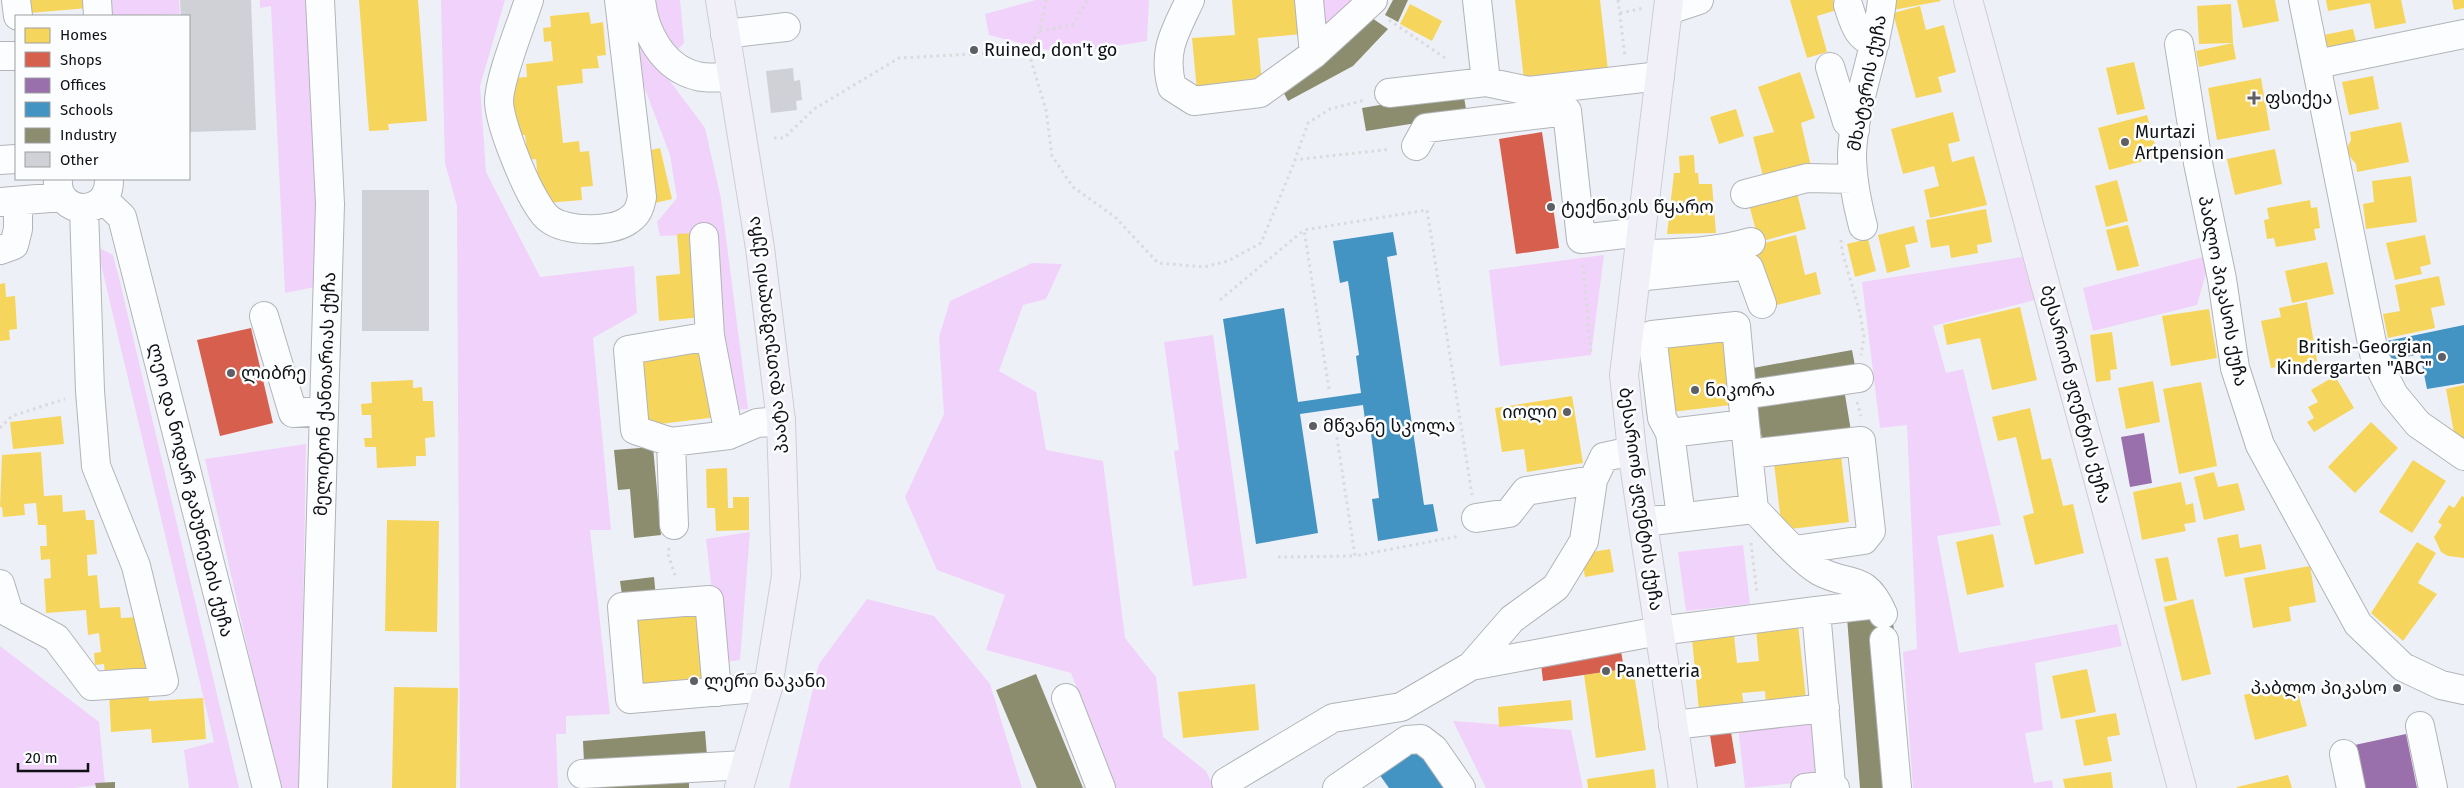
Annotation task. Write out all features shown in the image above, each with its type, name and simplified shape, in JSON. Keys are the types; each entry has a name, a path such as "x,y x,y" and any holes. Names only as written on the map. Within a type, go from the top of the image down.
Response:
{"main road":[{"name":"პაატა დათუაშვილის ქუჩა","path":"720,0 760,248 781,421 786,576 768,687 742,776"},
{"name":"ბესარიონ ჟღენტის ქუჩა","path":"1968,0 2182,788"},
{"name":"ბესარიონ ჟღენტის ქუჩა","path":"1669,5 1624,375 1632,451 1683,788"}],"street":[{"path":"16,0 18,15"},
{"path":"96,0 98,15"},
{"name":"მელიტონ ქანთარიას ქუჩა","path":"313,788 330,204 320,0"},
{"path":"529,0 502,83 499,101 502,124 536,200 548,218 563,227 598,228 615,226 629,220 639,210 642,198 619,0"},
{"path":"640,0 642,14 652,40 668,61 697,76 732,77"},
{"path":"1190,0 1169,46 1167,69 1172,87 1194,101 1260,94 1379,8"},
{"path":"1309,0 1314,54"},
{"path":"1477,0 1486,77"},
{"path":"1669,5 1699,0"},
{"name":"მხატვრის ქუჩა","path":"1862,226 1853,179 1855,130 1875,44 1882,0"},
{"path":"2303,0 2375,358 2394,395 2418,424 2464,456"},
{"path":"1848,5 1857,31 1862,37 1875,44"},
{"path":"725,34 786,27"},
{"path":"2317,64 2464,34"},
{"name":"პაბლო პიკასოს ქუჩა","path":"2179,44 2198,163 2222,279 2235,368 2260,445 2358,624 2403,667 2441,685 2464,690"},
{"path":"0,56 15,56"},
{"path":"1830,66 1847,122 1855,130"},
{"path":"1389,93 1486,77 1529,91 1660,76"},
{"path":"1416,146 1426,128 1567,111 1580,239 1639,254 1749,268 1762,304"},
{"path":"0,160 15,159"},
{"path":"1745,194 1807,178 1853,179"},
{"path":"0,250 14,245 18,228 9,202 83,192 90,391 96,466 136,566 164,682 92,686 56,638 9,612 0,584"},
{"name":"ლეო და ნოდარ გაბუნიების ქუჩა","path":"83,192 122,217 267,788"},
{"path":"704,237 710,336 730,435"},
{"path":"1639,254 1690,253 1728,248 1751,242"},
{"path":"264,316 293,413 324,411"},
{"path":"1681,517 1670,433 1662,418 1652,335 1736,326 1754,509 1819,571 1864,585 1882,620 1897,788"},
{"path":"710,336 628,350 635,430 671,442 730,435 757,423 781,421"},
{"path":"1743,395 1859,378"},
{"path":"1670,433 1745,424"},
{"path":"1748,454 1861,441 1871,531 1869,535 1864,540 1796,550"},
{"path":"671,442 674,526"},
{"path":"1226,782 1333,718 1401,706 1471,666 1512,619 1556,587 1584,541 1593,480 1604,457 1632,451"},
{"path":"1476,518 1509,513 1526,490 1593,480"},
{"path":"1644,522 1754,509"},
{"path":"717,692 709,600 622,607 630,699 717,692 768,687"},
{"path":"1471,666 1659,631 1816,611 1882,620"},
{"path":"1816,611 1825,708 1823,787"},
{"path":"1066,698 1101,788"},
{"path":"1673,725 1825,708"},
{"path":"2420,726 2433,788"},
{"path":"1337,788 1407,740 1421,739 1434,749 1460,788"},
{"path":"2344,754 2351,788"},
{"path":"582,774 742,776"}],"path":[{"path":"774,138 784,138 814,109 899,58 994,53 1027,47 1040,31 1046,0"},
{"path":"1040,31 1072,25 1088,0"},
{"path":"1618,0 1628,79"},
{"path":"1379,8 1460,69 1486,77"},
{"path":"1027,47 1046,110 1052,156 1073,187 1116,217 1158,263 1204,267 1228,261 1261,243 1308,123 1330,109 1389,93"},
{"path":"1294,160 1416,146"},
{"path":"1220,300 1304,230 1427,210 1478,533 1355,556 1278,557"},
{"path":"1861,441 1864,426 1856,400 1855,386 1859,378 1864,337 1860,313 1840,241 1845,231 1862,226"},
{"path":"1304,230 1329,389"},
{"path":"1580,239 1591,355"},
{"path":"0,428 12,416 90,391"},
{"path":"1334,418 1355,556"},
{"path":"674,526 668,554 685,602"},
{"path":"1750,535 1760,618"}],"shaded area":[{"path":"110,0 179,0 180,14 111,15"},
{"path":"260,0 308,0 320,286 285,293 271,6 260,8"},
{"path":"441,0 505,0 480,86 486,172 540,277 634,266 637,313 593,338 611,530 590,530 610,714 566,716 566,734 556,734 558,788 460,788 457,206 445,163"},
{"path":"635,0 658,65 705,128 721,199 748,409 732,410 710,234 660,236 657,222 677,198 670,155 631,52"},
{"path":"648,0 680,0 684,43 677,50 669,44"},
{"path":"1036,0 1149,0 1147,41 1063,54 989,35 985,14"},
{"path":"1320,0 1357,0 1324,37"},
{"path":"100,248 113,255 121,286 239,788 189,788 184,750 214,742 100,260"},
{"path":"1604,255 1591,355 1500,366 1489,270"},
{"path":"2211,255 2197,305 2093,331 2083,288"},
{"path":"2022,257 2035,300 1933,326 1946,373 1963,369 2001,525 1937,536 1959,653 2117,624 2122,646 2035,663 2043,730 2025,733 2034,783 2052,780 2053,788 1913,788 1903,652 1917,649 1907,425 1880,428 1862,282"},
{"path":"1032,263 1062,264 1046,299 1023,305 999,371 1036,392 1046,450 1103,461 1125,638 1156,677 1163,737 1206,771 1214,788 1116,788 1071,673 986,650 1005,595 937,570 905,497 944,414 939,337 950,301"},
{"path":"1213,335 1247,578 1193,586 1174,451 1179,450 1164,342"},
{"path":"306,444 300,788 279,788 205,459"},
{"path":"750,532 740,660 720,663 706,539"},
{"path":"1743,545 1750,604 1686,611 1678,552"},
{"path":"867,599 934,616 990,684 1022,788 789,788 819,664"},
{"path":"0,646 99,722 105,784 75,788 0,788"},
{"path":"1817,718 1824,780 1745,788 1738,727"},
{"path":"1453,721 1571,730 1583,788 1486,788"}],"building: Homes":[{"path":"29,0 88,0 88,8 30,13"},
{"path":"359,0 418,0 427,121 388,124 389,130 369,131"},
{"path":"1232,0 1298,0 1301,34 1258,38 1262,85 1197,91 1192,38 1235,35"},
{"path":"1515,0 1600,0 1608,70 1524,80"},
{"path":"1790,0 1833,0 1837,10 1817,16 1827,52 1807,58"},
{"path":"1895,0 1940,0 1941,1 1893,10"},
{"path":"2237,0 2275,0 2279,21 2243,28"},
{"path":"2326,0 2401,0 2406,23 2375,29 2370,3 2328,11"},
{"path":"2452,0 2464,0 2464,8 2454,10"},
{"path":"1410,4 1442,21 1432,41 1400,24"},
{"path":"2231,4 2233,43 2199,44 2197,6"},
{"path":"1920,6 1926,30 1944,25 1956,72 1938,77 1942,92 1916,98 1893,13"},
{"path":"589,12 591,24 603,22 606,55 597,56 599,68 582,69 583,83 557,86 563,143 579,141 580,152 589,151 593,186 581,187 582,200 546,203 538,180 536,159 528,160 525,135 518,135 509,125 511,78 527,77 526,64 553,61 551,41 544,42 543,28 551,27 550,16"},
{"path":"2353,29 2358,49 2323,56 2319,36"},
{"path":"2233,43 2236,59 2199,67 2196,51"},
{"path":"2134,62 2145,109 2117,115 2106,68"},
{"path":"1800,72 1815,118 1801,123 1812,171 1765,184 1753,137 1774,132 1758,87"},
{"path":"2373,76 2379,109 2349,115 2342,82"},
{"path":"2261,78 2270,130 2217,140 2208,88"},
{"path":"1736,109 1744,136 1719,144 1710,117"},
{"path":"1953,112 1960,141 1948,144 1952,162 1974,156 1987,205 1930,218 1924,190 1939,186 1934,166 1903,174 1891,129"},
{"path":"2147,115 2158,157 2109,170 2098,128"},
{"path":"2401,122 2409,162 2357,172 2356,164 2347,153 2351,140 2350,132"},
{"path":"660,148 672,199 655,203 643,152"},
{"path":"2275,149 2282,184 2235,195 2227,159"},
{"path":"1694,155 1695,173 1698,173 1699,184 1712,184 1716,233 1667,234 1674,173 1680,173 1679,156"},
{"path":"2411,176 2417,222 2366,229 2363,204 2374,202 2372,181"},
{"path":"2117,180 2128,221 2106,227 2095,186"},
{"path":"1795,185 1806,229 1759,242 1747,197"},
{"path":"2310,200 2311,208 2317,207 2320,228 2314,229 2316,240 2276,247 2274,238 2267,239 2264,220 2269,219 2267,208"},
{"path":"1986,209 1992,242 1977,245 1978,253 1951,258 1949,245 1931,248 1926,220"},
{"path":"2128,225 2139,266 2117,271 2106,230"},
{"path":"1914,226 1918,242 1905,245 1910,267 1887,273 1878,235"},
{"path":"697,233 704,317 659,321 656,276 680,274 677,234"},
{"path":"1796,235 1805,275 1816,272 1821,294 1773,306 1763,287 1753,246"},
{"path":"2425,235 2431,264 2420,267 2422,274 2395,280 2386,243"},
{"path":"1868,239 1876,271 1855,277 1847,244"},
{"path":"2327,262 2334,294 2292,303 2285,271"},
{"path":"2439,276 2445,305 2431,308 2435,328 2388,338 2383,314 2400,311 2395,285"},
{"path":"5,283 6,297 15,296 17,329 9,330 10,340 0,341 0,284"},
{"path":"2307,302 2317,361 2271,368 2261,321 2281,317 2279,308"},
{"path":"2020,307 2037,380 1992,390 1980,338 1947,345 1943,325"},
{"path":"2209,309 2217,358 2171,366 2162,316"},
{"path":"1723,332 1731,405 1663,413 1655,339"},
{"path":"2112,332 2117,369 2110,370 2111,380 2096,382 2090,335"},
{"path":"709,350 717,417 644,426 635,360"},
{"path":"2335,376 2354,408 2314,432 2307,422 2314,418 2308,407 2318,402 2311,390"},
{"path":"413,380 413,388 422,387 423,401 433,401 435,437 425,438 426,456 416,456 416,466 377,468 376,447 365,447 364,438 372,438 371,415 362,415 361,404 372,403 371,382"},
{"path":"2153,381 2160,422 2126,429 2118,388"},
{"path":"2201,382 2217,466 2179,474 2163,389"},
{"path":"2464,385 2464,440 2454,433 2446,389"},
{"path":"1572,396 1583,463 1527,472 1524,449 1502,452 1495,408"},
{"path":"2030,408 2042,460 2051,458 2063,506 2073,504 2084,553 2035,565 2023,516 2034,513 2016,437 1998,441 1992,417"},
{"path":"61,416 64,444 13,449 10,422"},
{"path":"2371,422 2398,448 2355,493 2328,467"},
{"path":"1840,447 1849,522 1782,530 1773,455"},
{"path":"41,452 44,496 62,495 63,512 85,510 86,520 94,520 97,554 87,555 88,576 97,575 100,608 120,607 121,618 137,617 149,673 105,677 104,664 95,665 94,653 101,652 99,633 88,635 86,610 46,613 44,579 51,578 50,559 41,560 40,546 47,546 46,525 38,525 36,503 24,504 25,515 3,517 2,507 0,507 2,455"},
{"path":"2413,460 2446,481 2412,533 2379,512"},
{"path":"727,468 728,508 733,508 733,497 749,497 749,530 716,531 715,508 707,508 706,469"},
{"path":"2214,472 2218,487 2238,483 2245,510 2204,520 2194,477"},
{"path":"2181,482 2186,505 2193,503 2196,522 2184,524 2186,531 2142,540 2133,492"},
{"path":"2462,496 2464,497 2464,558 2448,556 2441,552 2434,537 2442,525 2438,522 2449,505 2454,508"},
{"path":"387,520 439,521 437,632 385,631"},
{"path":"1993,534 2004,587 1967,595 1956,542"},
{"path":"2238,534 2240,548 2261,544 2266,569 2225,577 2217,538"},
{"path":"2417,542 2436,553 2418,583 2437,594 2403,641 2371,613"},
{"path":"1610,549 1614,572 1585,577 1581,554"},
{"path":"2168,557 2177,600 2164,602 2155,559"},
{"path":"2310,566 2316,602 2289,607 2291,621 2253,628 2244,578"},
{"path":"2193,599 2211,674 2182,681 2164,607"},
{"path":"702,613 710,679 637,688 629,621"},
{"path":"1798,624 1806,699 1766,703 1765,691 1742,693 1744,706 1699,711 1692,639 1734,635 1737,663 1759,661 1756,629"},
{"path":"1633,667 1646,750 1596,758 1584,675"},
{"path":"2087,669 2096,712 2061,719 2052,676"},
{"path":"2295,682 2307,726 2255,740 2244,695"},
{"path":"1255,684 1259,730 1183,738 1178,692"},
{"path":"394,687 458,688 456,788 392,788"},
{"path":"148,688 149,701 203,698 206,739 152,743 151,729 111,732 109,691"},
{"path":"1571,700 1573,720 1499,727 1498,707"},
{"path":"2116,713 2120,735 2107,737 2112,761 2084,766 2075,720"},
{"path":"1654,769 1656,788 1588,788 1587,779"},
{"path":"2111,772 2113,788 2065,788 2063,779"},
{"path":"2288,775 2292,788 2237,788 2237,787"}],"building: Shops":[{"path":"1542,132 1559,248 1516,254 1499,139"},
{"path":"251,328 273,423 220,436 197,340"},
{"path":"1621,651 1624,669 1543,681 1541,664"},
{"path":"1731,732 1736,763 1715,767 1710,735"}],"building: Offices":[{"path":"2144,433 2152,483 2130,487 2121,437"},
{"path":"2406,734 2417,788 2358,788 2350,746"}],"building: Schools":[{"path":"1393,232 1397,255 1387,257 1424,505 1433,504 1438,531 1378,541 1372,499 1379,498 1370,426 1366,427 1363,405 1300,414 1318,533 1256,544 1223,319 1284,308 1298,402 1361,393 1356,356 1359,355 1348,281 1340,283 1333,241"},
{"name":"British-Georgian Kindergarten \"ABC\"","path":"2464,325 2464,383 2427,389 2420,354 2390,360 2387,341"},
{"path":"1422,743 1454,788 1389,788 1379,774"}],"building: Industry":[{"path":"1393,0 1408,0 1398,22 1385,15"},
{"path":"1369,16 1388,29 1353,66 1288,101 1279,84 1349,42"},
{"path":"1463,91 1467,115 1366,131 1362,108"},
{"path":"1852,350 1856,371 1757,389 1753,368"},
{"path":"1844,389 1851,431 1763,445 1756,403"},
{"path":"653,447 661,535 634,538 630,489 618,490 614,450"},
{"path":"654,577 656,598 623,602 620,581"},
{"path":"1892,614 1895,639 1886,788 1860,788 1847,617"},
{"path":"1036,674 1083,788 1037,788 996,690"},
{"path":"705,731 707,756 584,763 583,741"},
{"path":"689,778 689,788 586,788 585,783"},
{"path":"115,782 115,788 96,788 95,783"}],"building: Other":[{"path":"180,0 251,0 256,130 190,132 190,15 181,15"},
{"path":"793,68 794,81 800,80 802,100 796,101 797,110 771,113 766,71"},
{"path":"362,190 429,190 429,331 362,331"}],"place":[{"name":"Ruined, don't go","path":"974,50"},
{"name":"ფსიქეა","path":"2254,98"},
{"name":"Murtazi Artpension","path":"2125,142"},
{"name":"ტექნიკის წყარო","path":"1551,207"},
{"name":"British-Georgian Kindergarten \"ABC\"","path":"2442,357"},
{"name":"ლიბრე","path":"231,373"},
{"name":"ნიკორა","path":"1695,390"},
{"name":"იოლი","path":"1567,412"},
{"name":"მწვანე სკოლა","path":"1313,426"},
{"name":"Panetteria","path":"1606,671"},
{"name":"ლერი ნაკანი","path":"694,681"},
{"name":"პაბლო პიკასო","path":"2397,688"}]}
